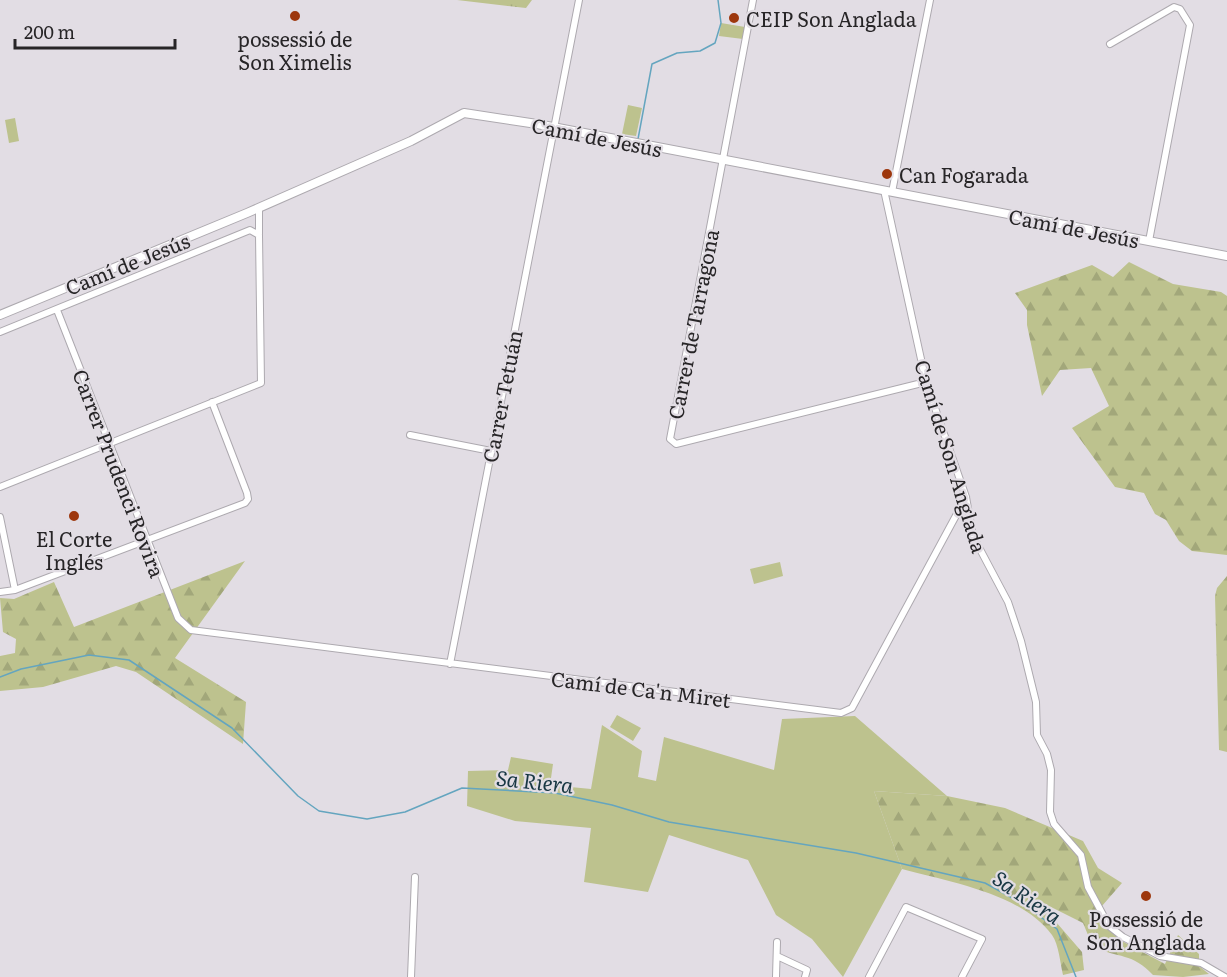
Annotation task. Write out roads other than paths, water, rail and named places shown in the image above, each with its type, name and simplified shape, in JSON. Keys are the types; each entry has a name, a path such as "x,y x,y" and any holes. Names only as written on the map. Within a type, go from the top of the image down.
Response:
{"street":[{"name":"Carrer Tetuán","path":"450,664 579,0"},
{"path":"723,160 753,0"},
{"path":"888,191 930,0"},
{"path":"1110,44 1174,8 1180,9 1190,25 1149,241"},
{"name":"Camí de Jesús","path":"0,315 259,208 411,141 464,113 1227,255"},
{"name":"Carrer de Tarragona","path":"723,160 672,442 676,444 926,382"},
{"name":"Camí de Son Anglada","path":"888,191 926,382 966,497 973,536 1008,602 1024,652 1036,702 1037,735 1047,754 1051,770 1050,812 1054,824 1081,855 1088,887 1097,908 1109,926 1160,956 1201,963 1225,977"},
{"path":"0,488 261,383 257,233 259,208"},
{"name":"Camí de Jesús","path":"0,332 241,233 257,233"},
{"name":"Carrer Prudenci Rovira","path":"57,310 107,444 178,618 191,630"},
{"path":"0,592 15,590 248,499 212,402"},
{"path":"410,435 491,451"},
{"name":"Camí de Ca'n Miret","path":"191,630 841,713 852,708 966,497"},
{"path":"0,517 15,590"},
{"path":"411,977 415,877"},
{"path":"869,977 906,907 982,939 962,977"},
{"path":"776,977 777,942"},
{"path":"777,956 807,970 805,977"}],"waterway":[{"path":"638,139 652,64 677,53 700,51 715,43 721,23 718,0"},
{"name":"Sa Riera","path":"0,677 21,669 89,655 129,660 232,728 298,796 319,811 367,819 405,812 462,788 555,793 612,805 669,822 856,853 985,883 1023,904 1057,929 1076,977"}],"place":[{"name":"possessió de Son Ximelis","path":"295,16"},
{"name":"CEIP Son Anglada","path":"734,18"},
{"name":"Can Fogarada","path":"887,174"},
{"name":"El Corte Inglés","path":"74,516"},
{"name":"Possessió de Son Anglada","path":"1146,896"}]}
